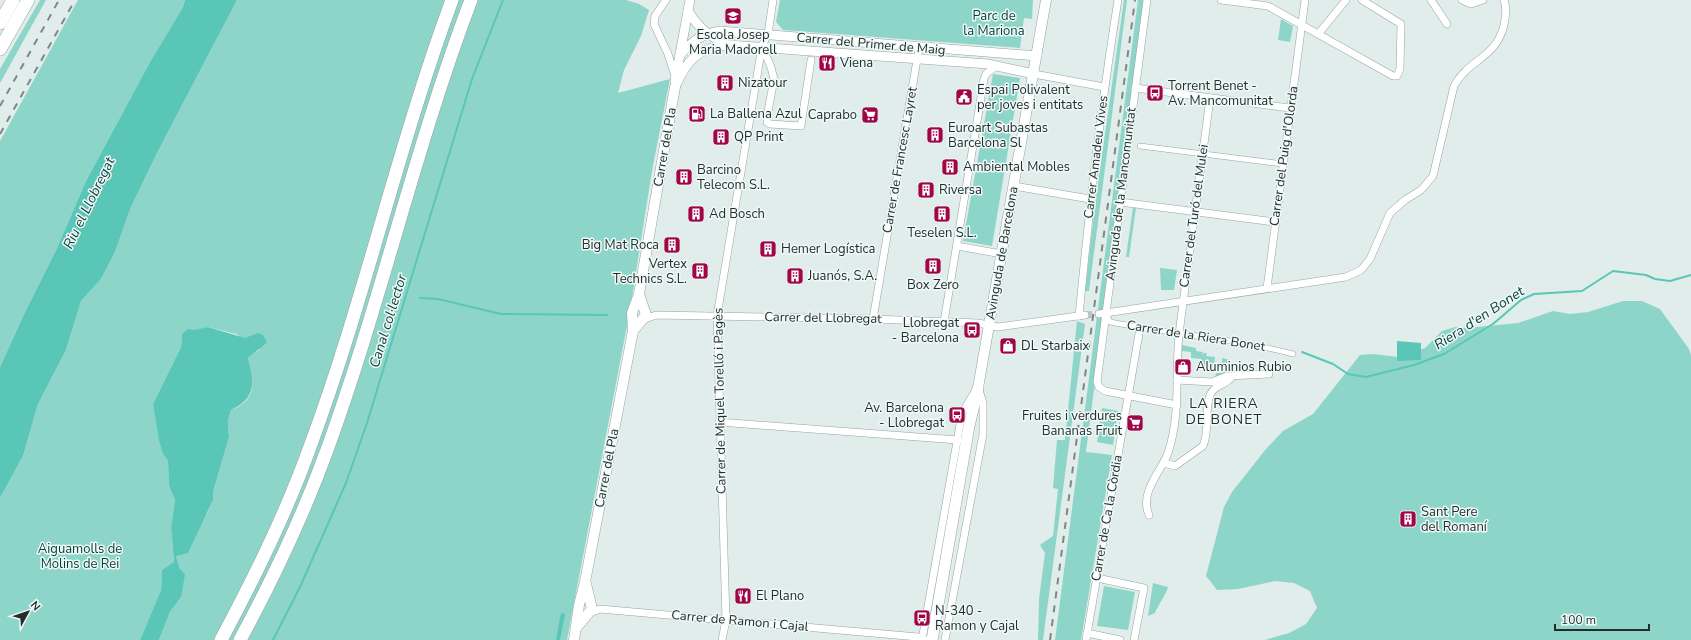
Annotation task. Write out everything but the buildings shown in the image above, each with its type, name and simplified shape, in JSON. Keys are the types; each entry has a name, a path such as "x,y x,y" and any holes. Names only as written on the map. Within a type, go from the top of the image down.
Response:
{"highway":[{"path":"0,23 13,0"},
{"path":"0,49 28,0"},
{"path":"221,640 241,603 281,519 312,443 352,320 405,138 432,53 452,0"},
{"path":"240,640 281,561 327,450 367,327 430,118 472,0"}],"main road":[{"name":"Avinguda de Barcelona","path":"926,639 965,425 978,388 990,325 1046,0"},
{"name":"Carrer del Pla","path":"574,640 577,627 588,608 585,582 633,331 639,316 639,294 675,83"}],"street":[{"path":"666,0 656,16 654,24 668,54 675,83"},
{"name":"Carrer del Pla","path":"675,83 690,0"},
{"name":"Carrer de Miquel Torelló i Pagès","path":"722,640 726,620 716,316 762,46 768,34 773,0"},
{"name":"Carrer Amadeu Vives","path":"990,325 1004,327 1082,315 1090,199 1104,87 1118,0"},
{"name":"Avinguda de la Mancomunitat","path":"1127,395 1105,391 1099,387 1097,377 1102,313 1120,202 1147,0"},
{"path":"1221,0 1268,6 1302,23 1393,76 1397,76 1400,72 1401,24 1362,0"},
{"name":"Carrer del Puig d'Olorda","path":"1266,288 1305,0"},
{"path":"1319,33 1346,0"},
{"path":"1431,0 1448,24"},
{"path":"1462,0 1471,4 1482,0"},
{"name":"Carrer de la Riera Bonet","path":"1102,313 1346,277 1361,270 1373,254 1390,213 1399,204 1421,190 1433,176 1438,163 1454,86 1459,77 1487,55 1501,37 1506,13 1504,0"},
{"name":"Carrer del Primer de Maig","path":"688,11 697,25 706,34 728,45"},
{"name":"Carrer del Primer de Maig","path":"681,54 692,42 706,34 720,31 919,48 1037,56"},
{"name":"Carrer del Primer de Maig","path":"675,83 693,58 705,49 728,45 762,46 917,58 996,66 1034,74"},
{"path":"762,46 771,67 774,79 767,117 767,122 770,124 801,126 811,60"},
{"name":"Carrer de Francesc Layret","path":"872,319 919,48"},
{"path":"944,322 984,79 986,74 996,66"},
{"path":"1034,74 1104,87"},
{"path":"1135,88 1290,108"},
{"name":"Carrer del Turó del Mulei","path":"1150,515 1147,510 1150,487 1164,463 1173,437 1177,405 1179,334 1210,98"},
{"path":"1140,146 1283,164"},
{"path":"1014,186 1090,199"},
{"path":"1120,202 1275,222"},
{"path":"957,246 1002,254"},
{"name":"Carrer de la Riera Bonet","path":"1102,313 1110,322 1271,348 1293,354"},
{"name":"Carrer del Llobregat","path":"639,316 656,315 872,319 990,325"},
{"name":"Carrer de Ca la Còrdia","path":"1087,637 1127,395 1140,328"},
{"path":"1177,380 1212,382 1227,376 1231,378 1269,374"},
{"path":"1164,463 1175,466 1203,446 1210,395 1216,388 1229,381 1231,378"},
{"name":"Avinguda de Barcelona","path":"946,640 983,434 983,403 978,388"},
{"path":"1127,395 1177,405"},
{"path":"719,422 958,440"},
{"path":"965,425 979,430 981,444"},
{"name":"Avinguda de Barcelona","path":"926,639 958,440 965,425"},
{"path":"1097,578 1144,588 1134,640"},
{"name":"Carrer de Ramon i Cajal","path":"588,608 926,639"},
{"path":"1087,637 1118,640"}],"green space":[{"path":"40,0 46,0 0,83 0,69"},
{"path":"78,0 185,0 183,7 150,62 86,181 57,248 25,312 0,367 0,141"},
{"name":"Aiguamolls de Molins de Rei","path":"237,0 626,0 639,4 649,10 641,36 624,70 618,93 670,79 652,171 630,310 567,640 159,640 170,612 181,597 180,569 176,556 199,526 209,509 229,437 228,421 231,410 240,405 250,395 252,382 248,358 253,353 260,350 236,334 208,327 182,334 181,347 153,404 163,454 168,461 169,486 175,500 171,527 174,563 162,570 161,590 140,640 0,640 0,498 23,456 38,404 66,350 81,301 101,279 115,252 131,207 157,153"},
{"name":"Parc de la Mariona","path":"780,0 1033,0 1032,19 1024,18 1020,48 783,30 776,22"},
{"path":"1124,0 1127,0 1089,291 1085,291 1096,197"},
{"path":"1138,0 1144,0 1086,452 1112,455 1081,640 1055,640"},
{"path":"1281,19 1293,26 1290,42 1278,40"},
{"name":"Parc de la Mariona","path":"993,74 1020,78 992,246 963,241"},
{"path":"1133,207 1136,208 1129,257 1126,257"},
{"path":"1160,268 1177,270 1174,290 1161,290"},
{"path":"1623,301 1642,301 1660,309 1689,349 1691,355 1691,640 1265,640 1289,633 1306,624 1317,608 1310,591 1294,583 1275,581 1238,589 1217,590 1206,576 1224,507 1232,492 1266,449 1283,431 1313,414 1360,355 1373,354 1399,357 1425,348 1442,331 1455,327 1467,328 1518,323 1553,311 1570,314 1588,312"},
{"path":"1077,321 1085,324 1043,640 1038,640 1039,599 1045,553 1040,545 1053,536 1058,489 1053,488 1057,440 1065,440"},
{"path":"1182,345 1196,348 1196,351 1203,352 1202,355 1207,353 1206,356 1215,357 1214,368 1201,368 1201,359 1191,358 1191,352 1182,351"},
{"path":"1222,358 1230,360 1228,374 1215,377 1216,373 1222,373"},
{"path":"1102,408 1118,411 1113,445 1097,442"},
{"path":"1153,583 1168,587 1155,613 1148,616"},
{"path":"1104,586 1135,592 1128,630 1097,626"}],"water":[{"name":"Riu el Llobregat","path":"185,0 237,0 157,153 131,207 115,252 101,279 81,301 66,350 38,404 23,456 0,498 0,367 25,312 57,248 86,181 150,62 183,7"},
{"path":"208,327 245,338 258,333 263,335 267,342 248,358 252,375 252,388 245,400 231,410 228,421 229,437 213,492 213,500 188,553 176,556 180,569 185,574 181,597 170,612 159,640 140,640 161,590 162,570 174,562 171,527 175,500 169,486 168,461 163,454 159,440 153,404 181,347 182,334 188,329 194,330"},
{"path":"1397,341 1421,343 1421,360 1397,361"},
{"path":"561,613 565,614 560,640 556,640"}],"waterway":[{"name":"Canal col·lector","path":"273,640 300,587 346,483 367,423 472,79 503,0"},
{"name":"Riera d'en Bonet","path":"1302,352 1333,364 1348,374 1366,377 1414,365 1444,354 1493,324 1521,300 1534,294 1582,291 1613,271 1646,275 1655,279 1670,281 1691,275"},
{"name":"Riera d'en Bonet","path":"420,298 438,299 501,314 607,315"}],"tunnel":[{"path":"1085,315 1099,314"}],"railway":[{"path":"0,106 59,0"},
{"path":"0,134 75,0"},
{"path":"1050,640 1135,0"}],"place":[{"name":"Escola Josep Maria Madorell","path":"733,16"},
{"name":"Viena","path":"827,63"},
{"name":"Nizatour","path":"725,83"},
{"name":"Torrent Benet - Av. Mancomunitat","path":"1155,93"},
{"name":"Espai Polivalent per joves i entitats","path":"964,97"},
{"name":"La Ballena Azul","path":"697,114"},
{"name":"Caprabo","path":"870,115"},
{"name":"Euroart Subastas Barcelona Sl","path":"935,135"},
{"name":"QP Print","path":"721,137"},
{"name":"Ambiental Mobles","path":"950,167"},
{"name":"Barcino Telecom S.L.","path":"684,177"},
{"name":"Riversa","path":"926,190"},
{"name":"Ad Bosch","path":"696,214"},
{"name":"Teselen S.L.","path":"942,214"},
{"name":"Big Mat Roca","path":"672,245"},
{"name":"Hemer Logística","path":"768,249"},
{"name":"Box Zero","path":"933,266"},
{"name":"Vertex Technics S.L.","path":"700,271"},
{"name":"Juanós, S.A.","path":"795,276"},
{"name":"Llobregat - Barcelona","path":"972,330"},
{"name":"DL Starbaix","path":"1008,346"},
{"name":"Aluminios Rubio","path":"1183,367"},
{"name":"Av. Barcelona - Llobregat","path":"957,415"},
{"name":"Fruites i verdures Bananas Fruit","path":"1135,423"},
{"name":"Sant Pere del Romaní","path":"1408,519"},
{"name":"El Plano","path":"743,596"},
{"name":"N-340 - Ramon y Cajal","path":"922,618"}],"district":[{"name":"LA RIERA DE BONET","path":"1224,412"}]}
